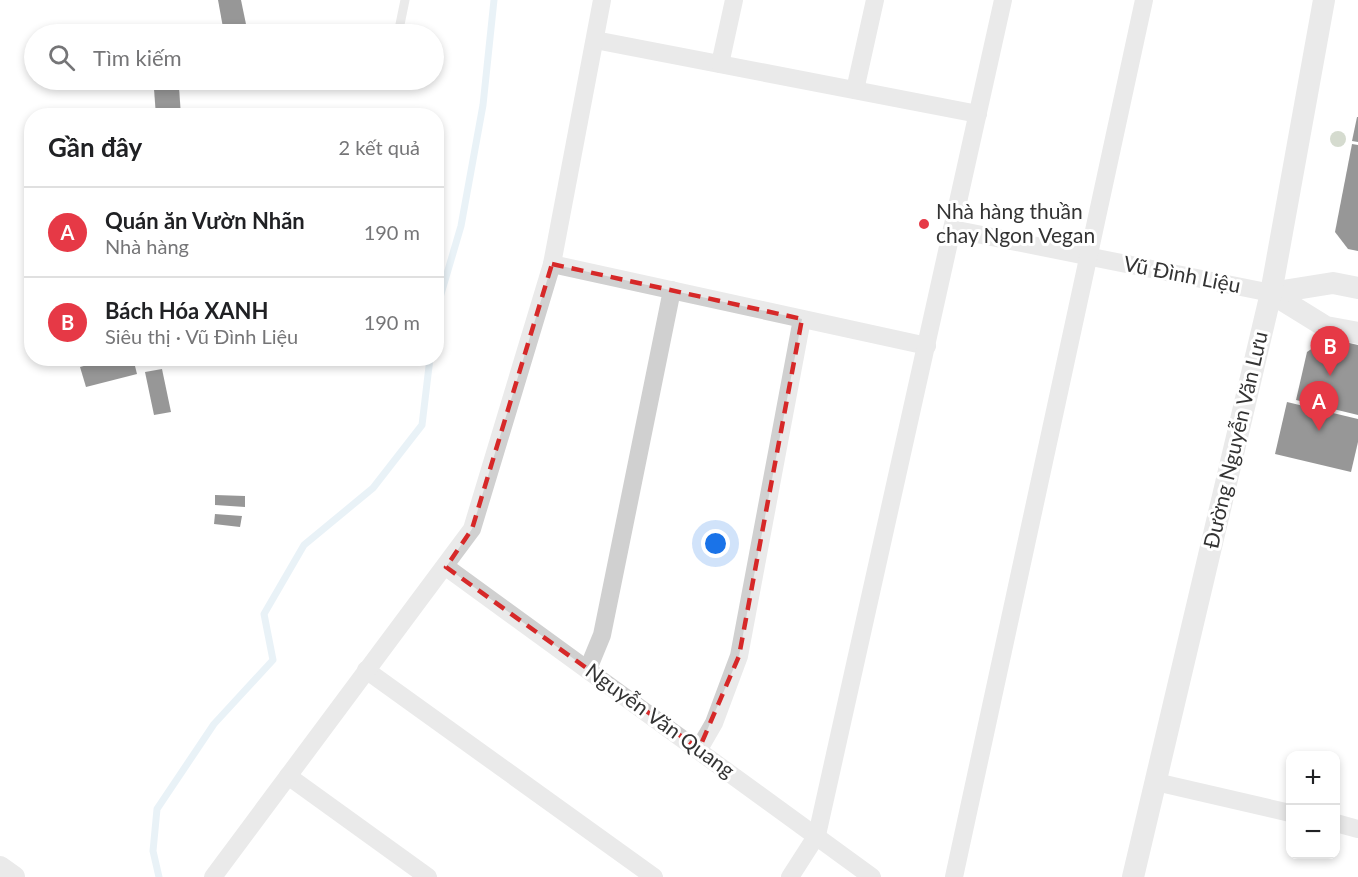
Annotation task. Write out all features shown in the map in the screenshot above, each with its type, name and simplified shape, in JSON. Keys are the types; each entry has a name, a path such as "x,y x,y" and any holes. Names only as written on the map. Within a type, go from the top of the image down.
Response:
{"street":[{"path":"213,877 366,670 446,567 472,529 552,264 602,0"},
{"path":"720,64 734,0"},
{"path":"855,90 874,0"},
{"path":"790,877 817,835 1003,0"},
{"path":"954,877 1144,0"},
{"name":"Đường Nguyễn Văn Lưu","path":"1133,877 1270,293 1324,0"},
{"path":"595,40 978,114"},
{"name":"Vũ Đình Liệu","path":"952,229 1270,293 1326,327 1358,333"},
{"path":"552,264 927,346"},
{"name":"Vũ Đình Liệu","path":"1270,293 1333,283 1358,288"},
{"path":"588,669 602,634 672,290"},
{"path":"699,749 714,723 739,656 802,319"},
{"name":"Nguyễn Văn Quang","path":"446,567 872,877"},
{"path":"366,670 654,877"},
{"path":"288,776 428,877"},
{"path":"1156,782 1286,812"},
{"path":"1340,824 1358,829"},
{"path":"0,867 14,877"}],"lane":[{"path":"400,24 405,0"}],"highlighted area":[{"path":"552,264 802,319 739,656 699,749 446,567 472,529"}],"building":[{"path":"218,0 241,0 246,24 222,24"},
{"path":"154,90 179,90 180,108 155,108"},
{"path":"1358,117 1358,142 1352,141"},
{"path":"1352,144 1358,145 1358,251 1348,249 1335,232"},
{"path":"1327,338 1358,345 1358,415 1296,400 1307,352"},
{"path":"135,366 137,374 86,387 80,367"},
{"path":"162,369 171,412 154,415 145,372"},
{"path":"1287,402 1358,419 1358,442 1351,472 1275,454"},
{"path":"215,495 245,496 245,507 215,505"},
{"path":"215,514 242,516 240,527 214,524"}],"waterway":[{"path":"444,284 461,226 483,105 494,0"},
{"path":"159,877 153,851 157,809 214,724 273,660 264,614 304,545 373,488 422,425 429,366"}],"place":[{"name":"Nhà hàng thuần chay Ngon Vegan","path":"924,224"},
{"name":"Bách Hóa XANH","path":"1330,376"},
{"name":"Quán ăn Vườn Nhãn","path":"1319,431"}]}
